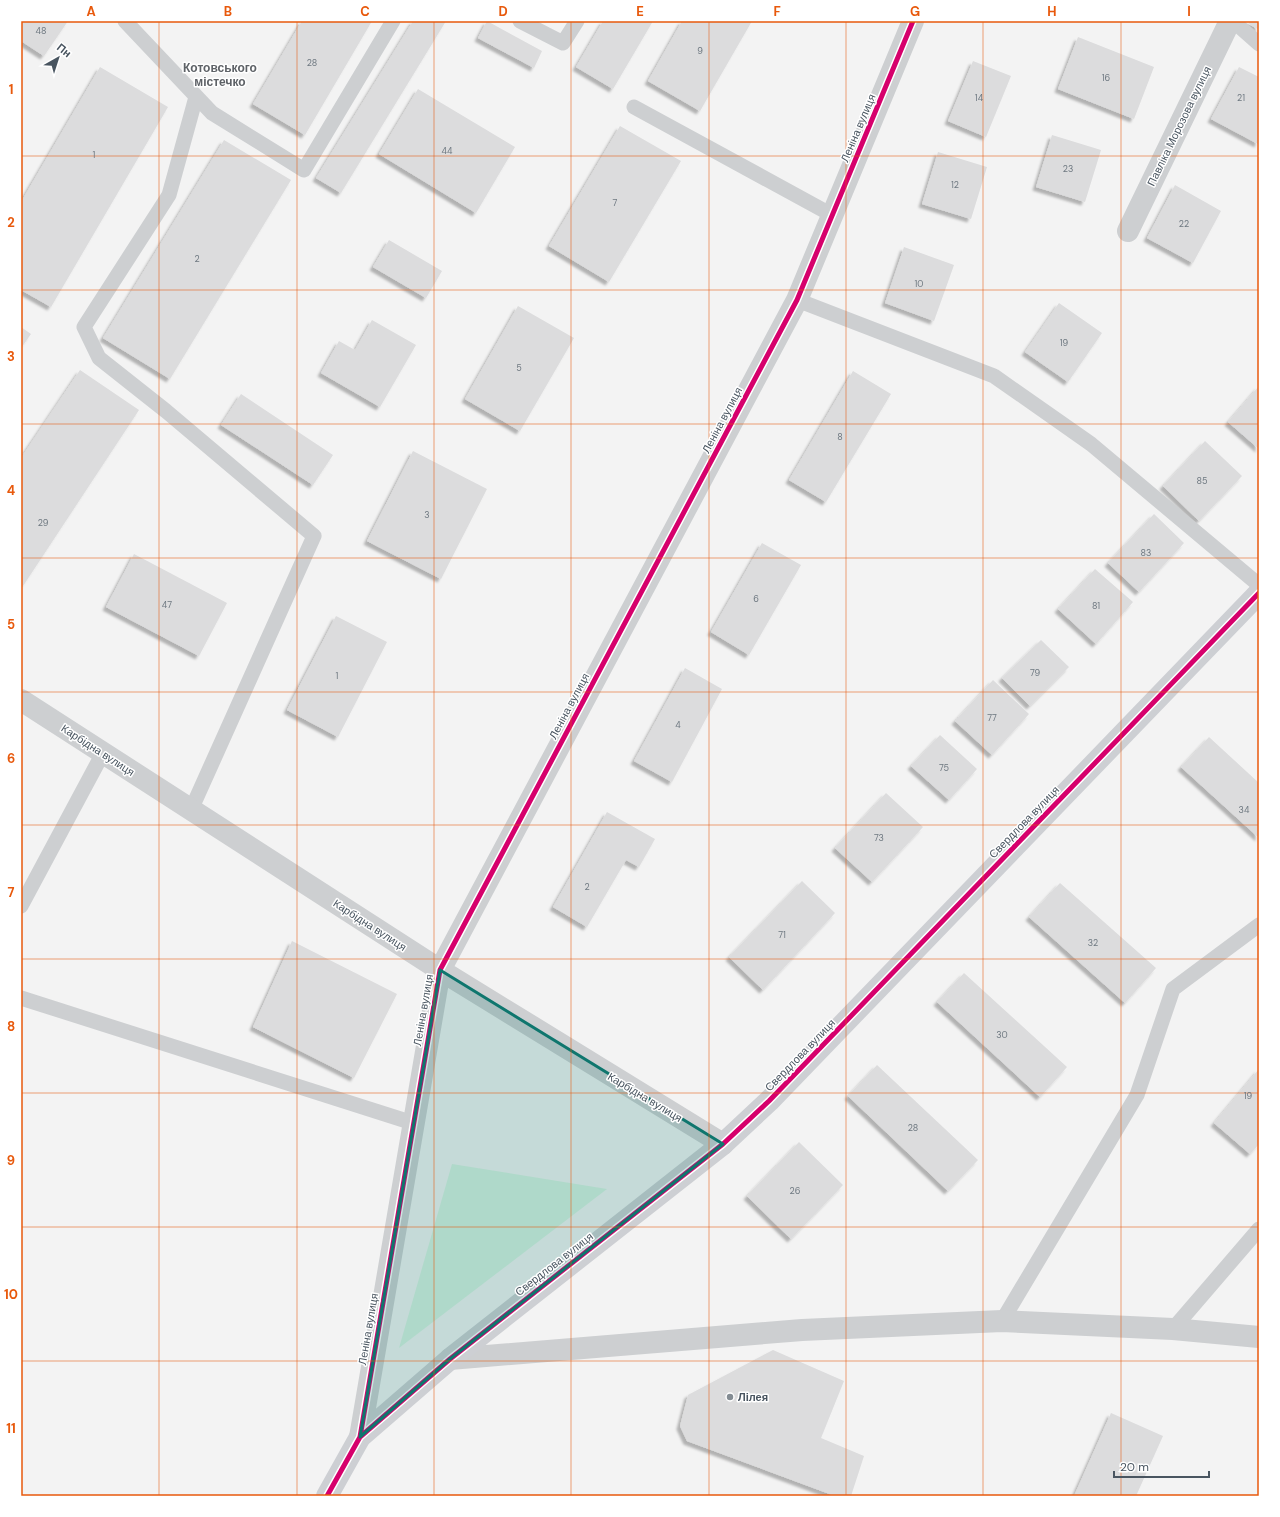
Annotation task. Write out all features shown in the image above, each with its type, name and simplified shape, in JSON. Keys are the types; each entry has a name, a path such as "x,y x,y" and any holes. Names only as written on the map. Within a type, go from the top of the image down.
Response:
{"street":[{"name":"Леніна вулиця","path":"360,1437 440,970 797,300 913,21"},
{"name":"Павліка Морозова вулиця","path":"1128,231 1231,21"},
{"name":"Свердлова вулиця","path":"327,1496 360,1437 450,1359 723,1144 769,1101 1259,593"},
{"name":"Карбідна вулиця","path":"21,700 440,970 723,1144"},
{"path":"450,1359 802,1330 1002,1321 1173,1329 1259,1337"}],"lane":[{"path":"125,22 212,113 304,170 393,21"},
{"path":"520,21 563,43 577,21"},
{"path":"1231,21 1259,44"},
{"path":"191,810 314,536 166,411 100,358 84,327 169,195 196,97"},
{"path":"634,108 832,215"},
{"path":"797,300 994,376 1091,444 1259,585"},
{"path":"21,906 103,753"},
{"path":"1002,1321 1137,1095 1173,989 1259,925"},
{"path":"21,998 413,1123"},
{"path":"1173,1329 1259,1229"}],"highlighted area":[{"path":"440,970 723,1144 450,1359 360,1437"}],"green space":[{"path":"452,1164 607,1189 399,1348"}],"building":[{"path":"21,21 68,21 44,56 21,41"},
{"path":"302,21 372,21 305,135 253,104"},
{"path":"413,21 446,21 341,193 316,178"},
{"path":"487,21 542,51 534,68 478,38"},
{"path":"603,21 653,21 613,89 576,67"},
{"path":"682,21 752,21 700,111 648,81"},
{"path":"1250,21 1259,21 1259,30 1249,24"},
{"path":"1078,37 1154,67 1134,119 1058,89"},
{"path":"973,61 1011,76 986,137 948,121"},
{"path":"100,67 168,107 51,307 21,290 21,202"},
{"path":"1239,67 1259,77 1258,144 1211,119"},
{"path":"418,89 515,147 476,213 379,154"},
{"path":"620,126 681,161 609,282 549,246"},
{"path":"1052,135 1101,150 1085,202 1036,187"},
{"path":"224,140 291,180 170,379 103,338"},
{"path":"938,152 987,167 971,219 922,204"},
{"path":"1175,185 1221,211 1193,263 1147,238"},
{"path":"389,240 442,271 426,298 373,267"},
{"path":"904,247 954,265 934,321 885,303"},
{"path":"1059,303 1102,333 1068,382 1025,352"},
{"path":"518,306 574,338 520,431 465,399"},
{"path":"372,320 416,345 380,407 321,373 339,341 355,350"},
{"path":"21,327 31,334 21,348"},
{"path":"80,370 139,410 21,589 21,458"},
{"path":"853,371 891,394 826,502 789,480"},
{"path":"1259,386 1259,449 1228,422"},
{"path":"241,394 333,455 313,485 221,425"},
{"path":"1205,441 1242,476 1199,521 1163,486"},
{"path":"413,451 487,489 441,579 367,541"},
{"path":"1154,514 1184,543 1139,592 1108,563"},
{"path":"762,543 801,565 749,655 711,632"},
{"path":"134,554 227,603 199,656 106,607"},
{"path":"1095,569 1133,602 1096,644 1058,609"},
{"path":"336,616 387,642 338,737 287,710"},
{"path":"1041,640 1069,667 1030,706 1002,678"},
{"path":"685,668 722,689 672,782 634,761"},
{"path":"993,680 1029,714 992,755 955,721"},
{"path":"940,735 977,769 949,800 911,766"},
{"path":"1209,737 1259,783 1259,838 1181,767"},
{"path":"886,793 923,827 872,882 835,848"},
{"path":"607,812 655,839 639,867 626,860 587,927 553,907"},
{"path":"802,881 835,913 763,990 729,957"},
{"path":"1060,883 1156,968 1125,1003 1029,917"},
{"path":"292,941 397,994 354,1078 253,1027"},
{"path":"964,973 1067,1067 1040,1097 937,1002"},
{"path":"877,1065 978,1160 948,1191 848,1096"},
{"path":"1259,1069 1259,1144 1250,1154 1214,1123"},
{"path":"799,1142 843,1185 791,1239 747,1196"},
{"path":"773,1350 844,1381 821,1438 864,1456 851,1496 835,1496 687,1441 680,1426 688,1395"},
{"path":"1111,1413 1163,1436 1136,1496 1074,1496"}],"cycle path":[{"path":"360,1437 440,970 797,300 913,21"},
{"path":"327,1496 360,1437 450,1359 723,1144 769,1101 1259,593"}],"place":[{"name":"Лілея","path":"730,1397"}],"district":[{"name":"Котовського містечко","path":"220,75"}]}
